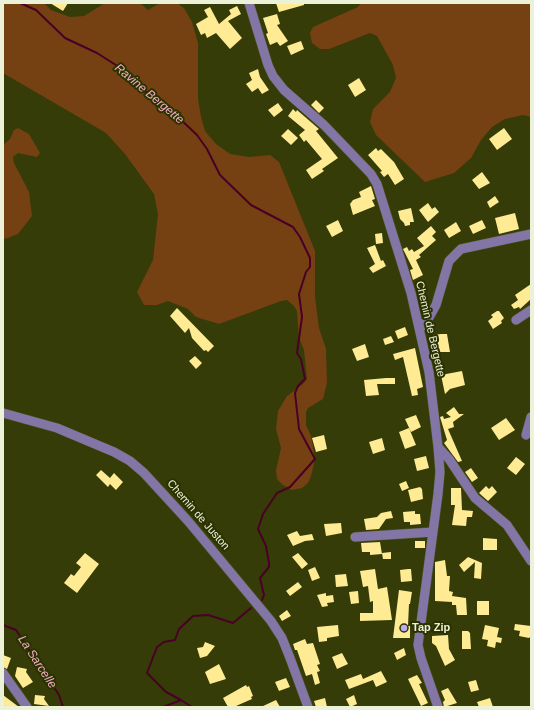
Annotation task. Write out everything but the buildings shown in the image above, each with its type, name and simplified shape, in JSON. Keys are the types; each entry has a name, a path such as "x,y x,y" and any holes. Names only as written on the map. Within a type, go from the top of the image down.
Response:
{"street":[{"name":"Chemin de Bergette","path":"249,3 268,65 273,76 284,90 324,125 371,174 377,184 386,208 420,328 429,372 440,472 418,645 438,707"},
{"path":"420,328 427,321 436,305 449,261 460,249 531,234"},
{"path":"516,320 531,310"},
{"name":"Chemin de Juston","path":"3,413 57,428 114,452 130,461 144,472 188,521 271,621 287,651 308,707"},
{"path":"526,435 531,417"},
{"path":"438,447 449,459 475,498 508,526 531,561"},
{"path":"355,537 433,532"},
{"path":"3,673 27,707"}],"shaded area":[{"path":"3,3 44,3 51,10 70,17 84,16 105,3 140,3 148,10 160,3 177,3 184,8 192,22 198,43 198,99 205,131 216,144 230,154 249,157 270,155 279,162 315,251 315,297 319,328 326,349 327,383 323,399 308,408 306,412 306,425 311,436 315,459 308,483 302,488 292,490 283,485 277,479 276,470 281,448 276,429 278,411 287,396 303,384 307,379 304,350 299,338 297,311 294,306 287,300 281,301 219,324 196,317 188,309 168,301 157,305 144,305 137,292 153,260 158,214 154,194 125,154 106,133 3,73"},
{"path":"361,3 531,3 531,117 523,115 505,119 492,127 481,140 471,158 454,173 425,182 376,135 370,122 373,109 390,92 396,78 393,65 377,36 370,33 329,49 320,49 312,43 310,33 313,27 358,7"},
{"path":"18,128 29,134 40,153 37,157 18,153 13,157 14,163 29,192 32,216 18,234 5,239 3,237 3,145 10,139 14,130"}],"waterway":[{"name":"Ravine Bergette","path":"20,3 36,10 65,38 97,53 122,69 156,102 177,116 197,135 207,149 220,175 251,205 293,227 300,237 310,258 310,267 306,272 299,294 302,317 297,353 301,359 305,379 298,386 295,393 299,429 315,459 290,487 277,493 263,514 258,529 266,546 269,567 260,578 264,595 262,600"},
{"name":"Ravine Bergette","path":"181,700 166,692 147,673 157,647 164,642 175,640 179,629 193,616 208,615 233,623 251,608"},
{"name":"La Sarcelle","path":"3,625 16,630 59,695 63,707"},
{"name":"La Sarcelle","path":"163,707 181,700 192,707"}],"place":[{"name":"Tap Zip","path":"404,628"}]}
